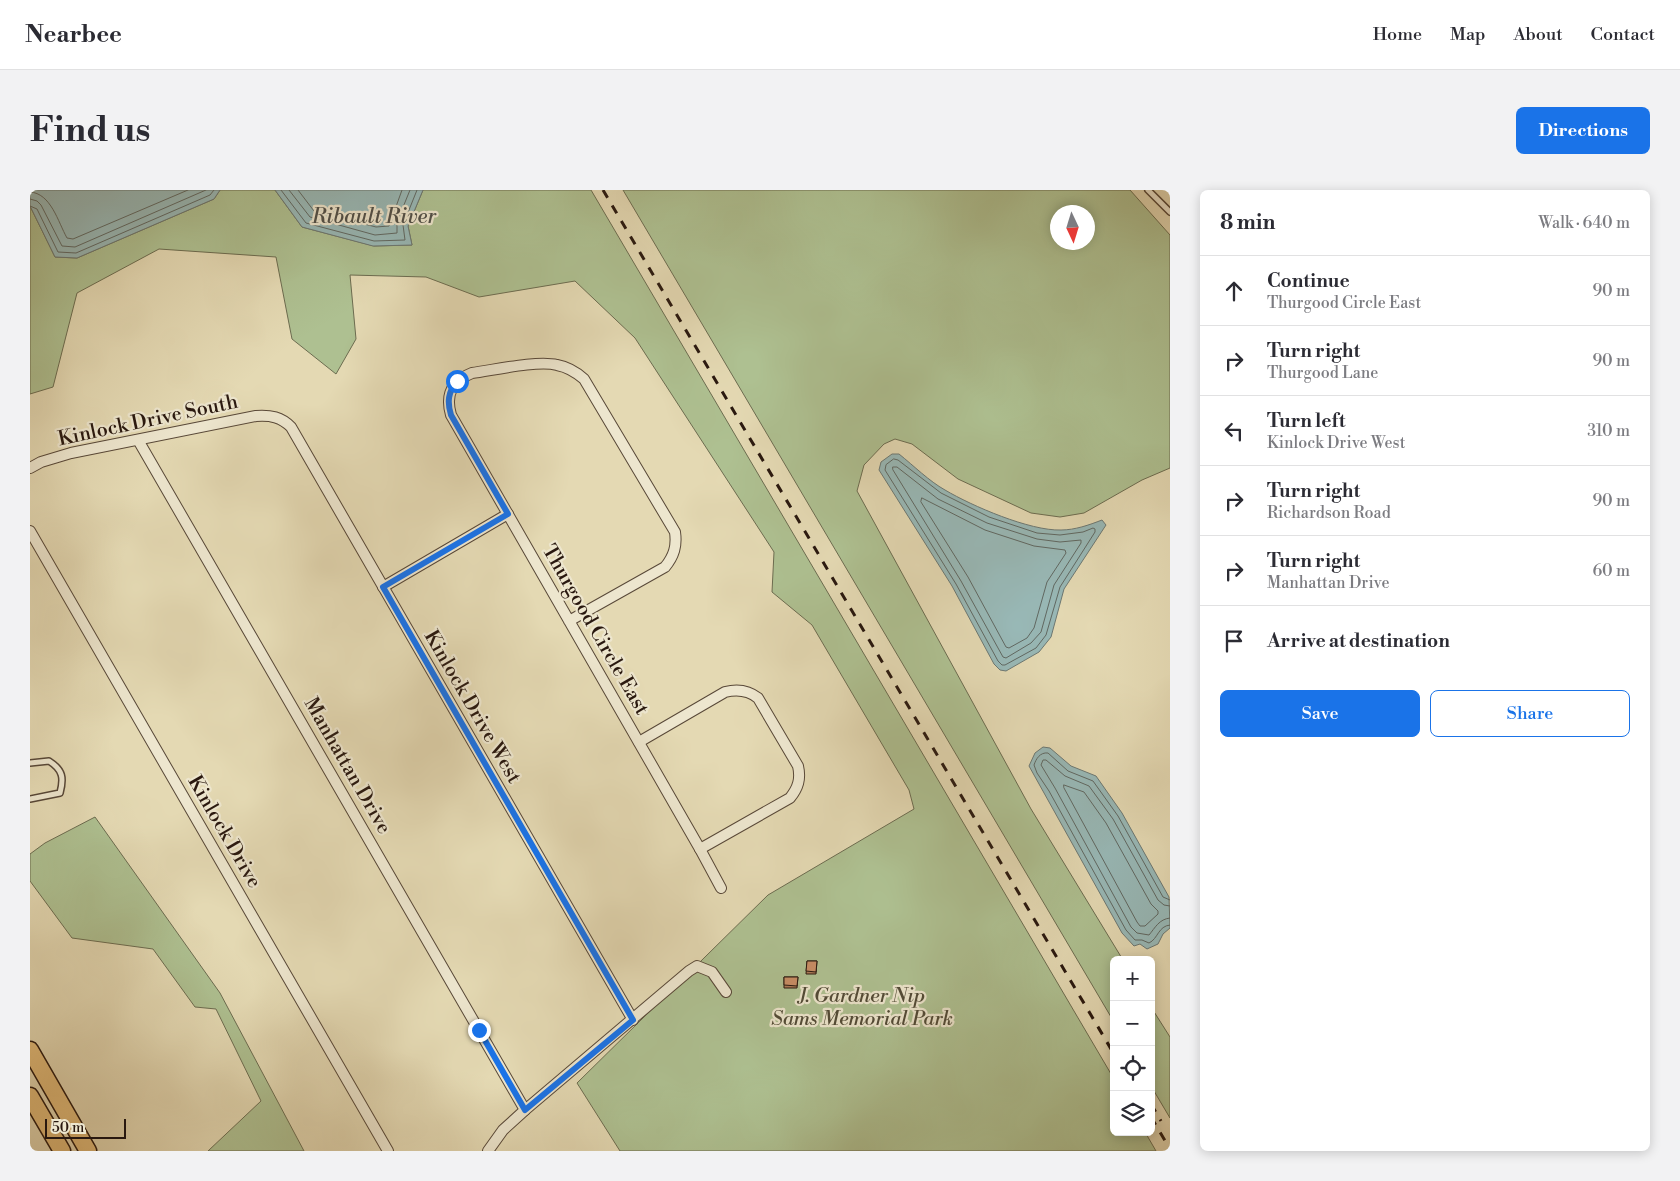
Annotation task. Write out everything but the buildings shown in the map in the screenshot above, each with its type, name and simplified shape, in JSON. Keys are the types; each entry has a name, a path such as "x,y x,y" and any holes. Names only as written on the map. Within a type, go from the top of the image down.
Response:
{"highway":[{"path":"30,1050 88,1151"},
{"path":"30,1096 62,1151"}],"street":[{"name":"Thurgood Circle East","path":"569,622 665,567 674,553 676,543 675,532 584,380 568,368 544,363 472,373 463,376 452,387 448,397 451,415 569,622 639,742 721,888"},
{"name":"Kinlock Drive South","path":"30,468 41,462 71,452 256,416 276,417"},
{"name":"Kinlock Drive West","path":"276,417 292,427 633,1020"},
{"name":"Manhattan Drive","path":"138,440 525,1110"},
{"path":"383,587 508,514"},
{"name":"Kinlock Drive","path":"30,531 388,1151"},
{"path":"639,742 725,692 742,690 758,698 798,766 800,776 796,791 790,798 700,850"},
{"path":"488,1151 503,1130 525,1110 689,971 697,966 712,972 726,992"}],"lane":[{"path":"1148,190 1168,210"},
{"path":"30,763 49,761 60,770 63,777 60,793 30,799"}],"green space":[{"name":"J. Gardner Nip Sams Memorial Park","path":"220,190 275,190 302,227 374,246 412,245 408,226 423,190 591,190 1110,1072 1110,1136 1147,1136 1156,1151 620,1151 577,1083 768,895 914,809 909,790 812,625 772,592 774,552 635,338 575,281 479,297 426,277 350,275 356,339 336,374 292,339 276,257 159,249 77,293 53,387 30,394 30,206 55,257 77,258 214,199"},
{"path":"623,190 1130,190 1170,235 1170,468 1142,480 1084,513 1060,517 1031,513 958,479 912,444 895,439 884,444 864,465 857,491 1031,809 1121,956 1110,956 1110,1015"},
{"path":"95,817 220,993 304,1151 208,1151 261,1101 216,1009 195,1007 153,949 72,938 30,881 30,854 45,843"},
{"path":"1155,1013 1170,1037 1170,1118 1155,1093"}],"water":[{"path":"30,190 220,190 214,199 77,258 55,257 30,206"},
{"name":"Ribault River","path":"275,190 423,190 408,226 412,245 373,246 302,227"},
{"path":"892,454 899,454 933,482 956,496 985,510 1018,522 1061,530 1077,528 1102,520 1106,525 1064,589 1051,637 1039,652 1006,671 1000,670 994,664 952,586 879,470 881,462"},
{"path":"1043,747 1050,748 1071,766 1096,776 1122,813 1169,897 1170,928 1163,934 1158,944 1147,949 1140,944 1134,946 1122,933 1029,766 1035,753"}],"railway":[{"path":"603,190 1110,1047"},
{"path":"1155,1111 1161,1121"},
{"path":"1155,1124 1170,1149"}],"route":[{"path":"457,381 448,397 451,415 508,514 383,587 633,1020 525,1110 479,1030"}]}
